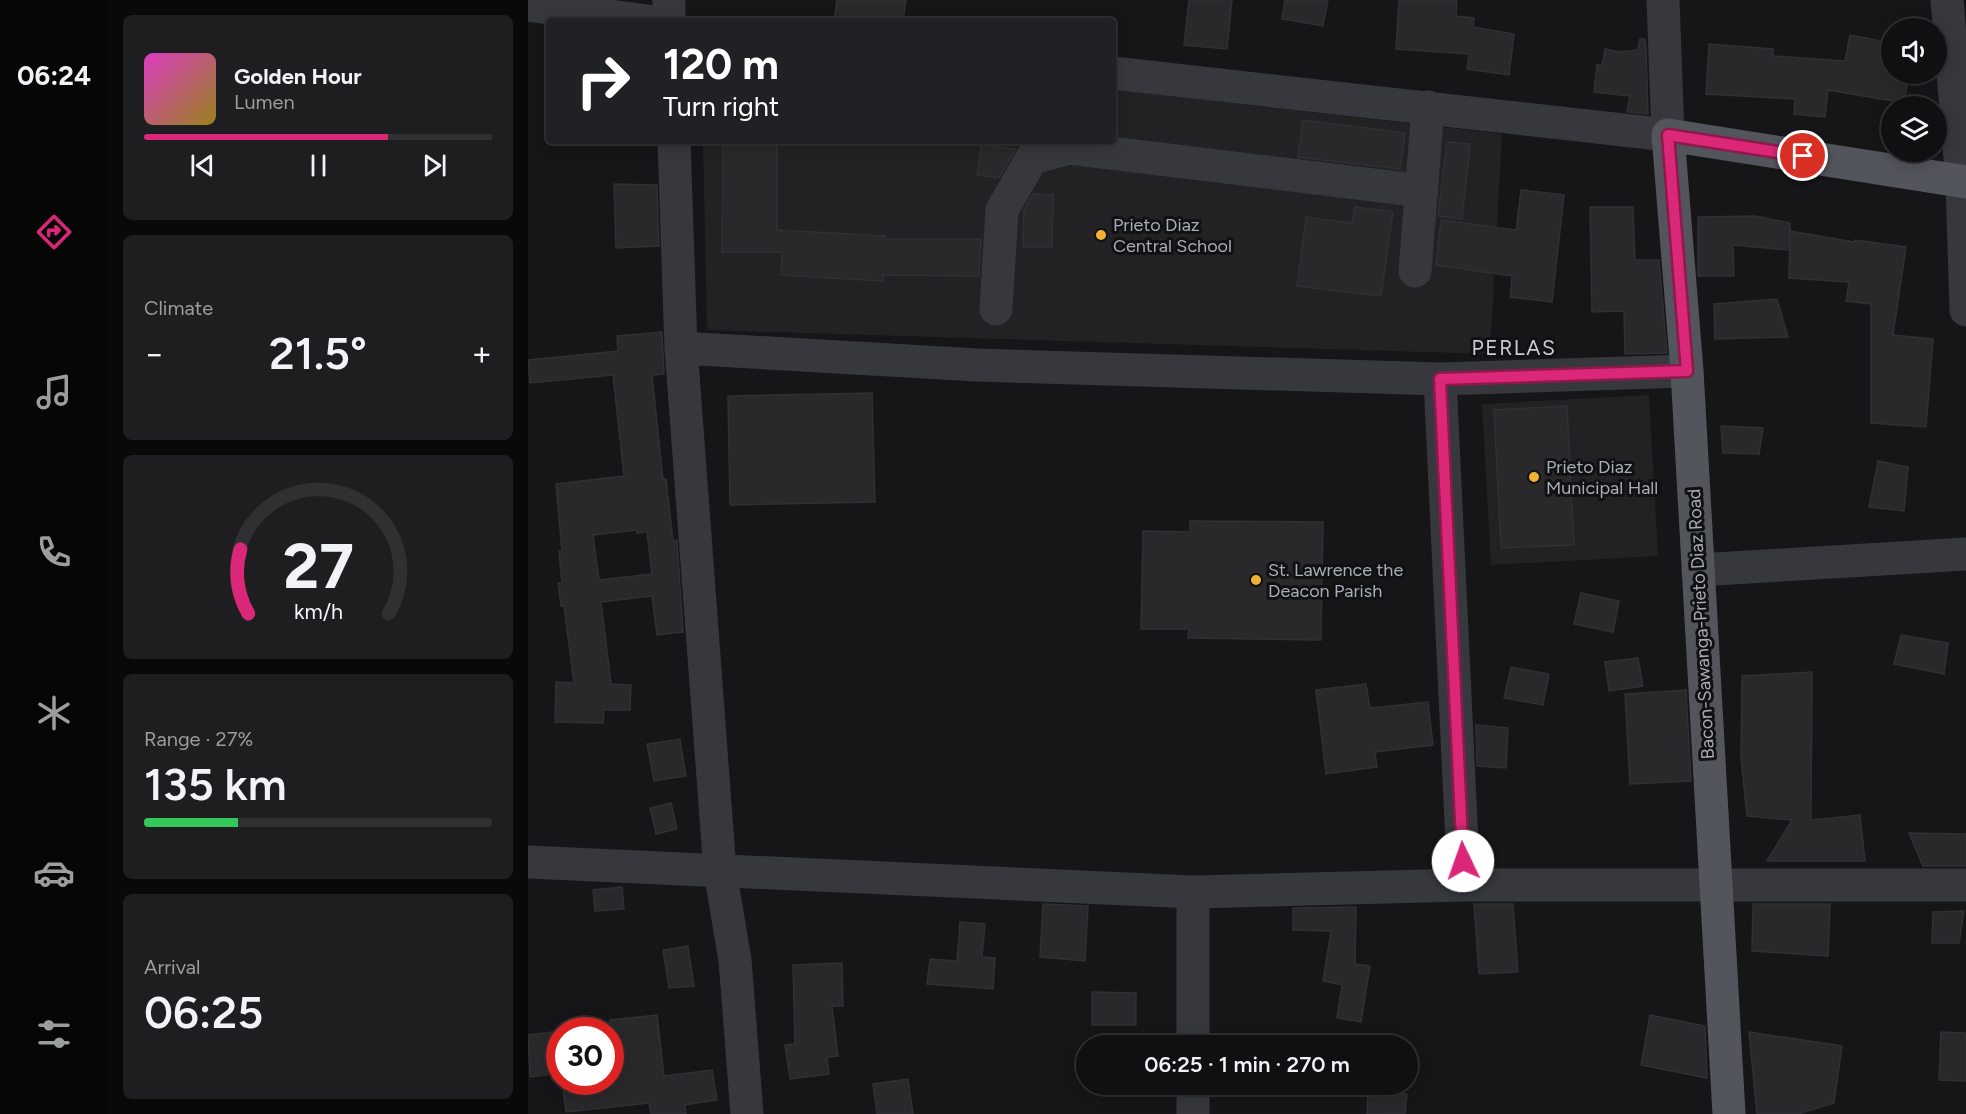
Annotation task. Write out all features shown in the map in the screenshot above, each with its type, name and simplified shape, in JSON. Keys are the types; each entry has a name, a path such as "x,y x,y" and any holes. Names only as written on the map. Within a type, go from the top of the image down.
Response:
{"main road":[{"path":"1668,135 1964,182"},
{"name":"Bacon-Sawanga-Prieto Diaz Road","path":"1668,135 1687,371 1729,1114"}],"street":[{"path":"669,0 669,18"},
{"path":"1116,73 1668,135 1663,0"},
{"path":"1947,0 1964,182 1966,310"},
{"path":"528,5 625,18"},
{"path":"1415,271 1428,107"},
{"path":"674,144 681,348 720,871 735,960 747,1114"},
{"path":"996,309 1002,210 1032,158 1069,148 1422,191"},
{"path":"681,348 977,365 1440,379 1687,371"},
{"path":"1440,379 1464,885"},
{"path":"1698,570 1966,554"},
{"path":"528,862 1193,892 1464,885 1966,885"},
{"path":"1193,892 1193,1035"},
{"path":"1193,1095 1193,1114"}],"shaded area":[{"name":"Prieto Diaz Central School","path":"1116,89 1502,134 1490,354 707,330 703,144 1116,144"},
{"path":"1649,395 1658,556 1491,565 1482,404"}],"building":[{"path":"837,0 906,0 903,18 834,18"},
{"path":"1189,0 1232,0 1227,49 1184,45"},
{"path":"1285,0 1328,0 1323,26 1282,19"},
{"path":"1399,0 1457,0 1456,16 1474,18 1473,27 1514,34 1509,75 1467,69 1469,54 1396,49"},
{"path":"1850,35 1881,41 1881,84 1907,84 1905,96 1881,96 1881,99 1828,90 1825,117 1794,114 1795,99 1706,94 1709,44 1773,49 1773,56 1845,61"},
{"path":"1640,39 1645,39 1646,48 1648,114 1627,112 1630,96 1594,92 1597,65 1602,66 1605,49 1620,52 1638,50"},
{"path":"1303,120 1405,133 1400,169 1298,157"},
{"path":"1447,142 1470,144 1462,219 1438,216"},
{"path":"723,144 777,144 777,230 885,236 885,239 981,239 979,276 883,275 883,281 781,275 782,252 722,252"},
{"path":"981,145 1016,149 999,178 977,175"},
{"path":"614,184 657,185 659,246 616,248"},
{"path":"1521,190 1564,195 1552,302 1510,297 1512,276 1436,265 1441,220 1516,230"},
{"path":"1033,194 1053,195 1052,247 1023,247 1024,210"},
{"path":"1355,207 1393,212 1381,296 1297,286 1306,217 1352,223"},
{"path":"1590,207 1633,207 1635,260 1659,260 1667,353 1625,354 1624,311 1592,312"},
{"path":"1755,216 1790,223 1790,250 1733,245 1734,276 1698,276 1698,217"},
{"path":"1790,231 1854,242 1855,240 1906,247 1893,335 1933,339 1926,427 1871,423 1871,304 1846,301 1849,282 1789,278"},
{"path":"1777,299 1788,337 1715,339 1714,304"},
{"path":"662,332 664,374 652,375 663,479 666,479 673,541 677,540 683,632 657,635 652,596 601,602 611,684 631,685 630,710 604,710 603,723 555,722 556,682 574,683 564,606 561,606 558,583 562,583 559,551 562,551 556,484 624,476 613,375 530,383 528,360 618,351 617,336","holes":["637,530 637,533 647,532 652,574 599,580 593,535"]},
{"path":"872,393 875,502 730,505 728,396"},
{"name":"Prieto Diaz Municipal Hall","path":"1567,406 1574,545 1501,548 1494,410"},
{"path":"1721,426 1763,428 1759,454 1723,453"},
{"path":"1878,461 1908,467 1904,511 1869,507"},
{"name":"St. Lawrence the Deacon Parish","path":"1190,521 1323,522 1321,640 1188,638 1189,629 1141,629 1143,531 1190,532"},
{"path":"1581,593 1619,601 1613,632 1574,624"},
{"path":"1901,635 1948,643 1944,674 1894,664"},
{"path":"1638,658 1643,686 1609,691 1605,662"},
{"path":"1511,667 1549,674 1543,705 1504,698"},
{"path":"1812,672 1811,820 1860,815 1865,861 1767,861 1792,820 1747,816 1741,758 1742,676"},
{"path":"1366,684 1370,708 1428,702 1433,745 1375,752 1377,767 1326,774 1316,690"},
{"path":"1686,690 1691,781 1630,784 1625,694"},
{"path":"1476,725 1508,728 1506,768 1477,766"},
{"path":"680,739 686,776 654,781 647,744"},
{"path":"671,803 677,829 656,834 650,808"},
{"path":"1909,833 1966,834 1966,866 1923,866"},
{"path":"622,887 624,909 595,911 593,890"},
{"path":"1043,904 1088,906 1085,961 1040,957"},
{"path":"1474,904 1513,904 1518,972 1479,974"},
{"path":"1753,904 1830,904 1828,956 1752,951"},
{"path":"1356,907 1355,964 1370,966 1361,1022 1337,1018 1342,985 1323,981 1331,931 1293,930 1293,908"},
{"path":"1964,911 1959,943 1932,943 1933,912"},
{"path":"960,922 985,924 982,957 995,958 993,989 927,984 930,959 957,961"},
{"path":"688,946 694,986 669,988 663,950"},
{"path":"842,963 843,1006 832,1006 838,1056 827,1057 829,1074 790,1079 785,1045 795,1044 793,965"},
{"path":"1092,992 1136,993 1136,1025 1092,1025"},
{"path":"657,1015 664,1076 712,1070 717,1100 685,1105 686,1114 651,1114 649,1103 566,1112 564,1095 624,1095 624,1019"},
{"path":"1650,1015 1705,1026 1707,1078 1641,1065"},
{"path":"1749,1032 1842,1046 1834,1103 1798,1114 1757,1114"},
{"path":"1941,1032 1966,1033 1966,1081 1939,1080"},
{"path":"546,1033 546,1075 530,1077 528,1035"},
{"path":"908,1079 913,1114 877,1114 873,1084"},
{"path":"1368,1095 1407,1095 1405,1114 1367,1114"}],"place":[{"name":"Prieto Diaz Central School","path":"1101,235"},
{"name":"Prieto Diaz Municipal Hall","path":"1534,477"},
{"name":"St. Lawrence the Deacon Parish","path":"1256,580"}],"district":[{"name":"PERLAS","path":"1514,348"}],"route":[{"path":"1463,861 1440,379 1687,371 1668,135 1803,156"}]}
